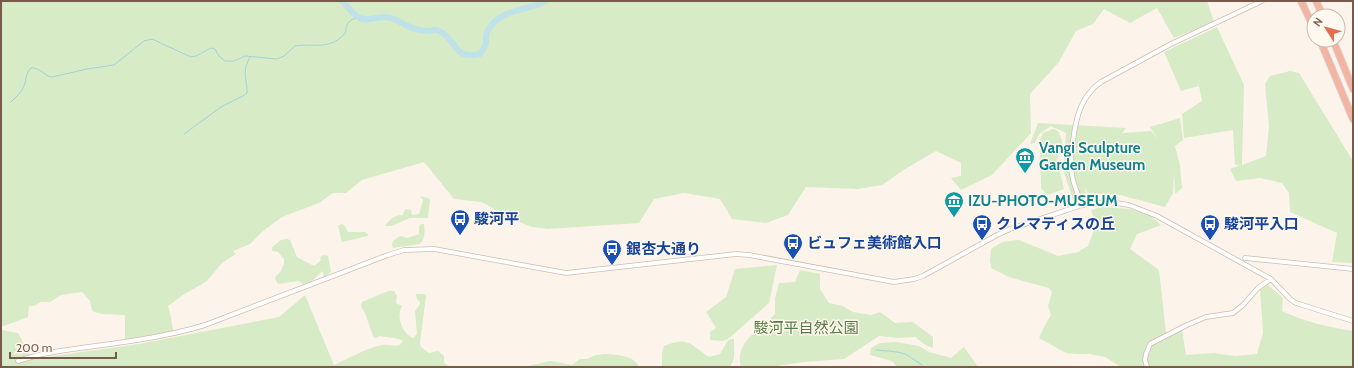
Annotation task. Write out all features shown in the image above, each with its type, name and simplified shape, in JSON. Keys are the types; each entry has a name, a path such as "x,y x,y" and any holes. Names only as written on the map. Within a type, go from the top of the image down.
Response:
{"highway":[{"path":"1301,1 1306,11"},
{"path":"1323,48 1353,119"},
{"path":"1336,48 1353,89"}],"street":[{"path":"1082,205 1076,191 1070,159 1078,112 1086,96 1093,88 1101,82 1171,44 1262,1"},
{"path":"18,361 54,352 154,338 205,325 404,250 434,249 566,273 736,254 749,255 894,282 923,276 1010,229 1082,205 1110,202 1129,204 1157,216 1271,279 1290,299 1296,303 1353,321"},
{"path":"1245,258 1353,269"},
{"path":"1147,367 1145,360 1150,344 1206,317 1233,313 1243,305 1258,288 1271,279"}],"green space":[{"path":"1,1 1207,1 1214,22 1174,38 1157,8 1130,23 1104,9 1093,24 1076,31 1059,62 1030,94 1031,133 992,175 961,190 951,178 961,176 961,163 936,151 905,169 882,185 858,189 806,187 788,215 766,223 732,219 720,199 684,193 654,199 639,223 548,229 532,227 505,218 491,207 481,202 454,199 424,162 362,180 346,193 333,193 319,203 282,217 262,232 250,244 233,251 236,254 222,263 207,281 168,306 173,331 157,337 125,340 125,315 102,314 92,311 90,301 82,292 61,295 50,302 41,302 34,306 29,306 28,317 1,327"},
{"path":"1217,27 1244,85 1242,165 1266,156 1269,126 1265,84 1270,76 1290,71 1299,73 1353,161 1353,263 1332,262 1337,233 1290,212 1289,193 1282,183 1260,178 1236,181 1230,169 1240,165 1235,165 1233,130 1184,138 1182,114 1202,101 1199,86 1181,91 1164,52"},
{"path":"1180,118 1183,140 1175,146 1180,166 1182,188 1175,194 1174,173 1173,193 1165,207 1120,195 1087,193 1085,187 1086,197 1073,199 1063,170 1066,133 1051,126 1039,134 1035,143 1030,144 1038,123 1126,128 1122,133 1110,134 1151,131 1158,139 1150,127"},
{"path":"1053,129 1058,131 1062,140 1061,152 1057,160 1064,189 1047,195 1041,188 1040,139 1043,133"},
{"path":"420,196 430,200 428,218 410,218 391,226 385,226 392,218 403,215 406,209 411,210 412,215 419,214 423,200"},
{"path":"1102,207 1130,209 1150,215 1161,225 1137,234 1130,249 1159,270 1166,333 1182,330 1186,355 1214,353 1235,356 1257,354 1263,333 1260,290 1268,285 1283,298 1282,311 1317,324 1353,331 1353,367 1121,367 1105,357 1089,354 1066,353 1039,338 1051,315 1048,306 1052,292 1049,288 1009,277 991,268 991,249 1002,242 1019,240 1058,256 1078,252 1088,246 1096,225 1091,210"},
{"path":"342,224 348,232 365,232 368,236 342,242 338,226"},
{"path":"424,224 424,237 420,244 393,248 393,241 400,236 407,238 419,234 419,226"},
{"path":"281,240 290,240 297,257 314,266 321,260 320,257 324,255 328,256 331,272 324,277 322,271 310,283 303,284 298,281 278,284 275,279 281,271 284,264 284,259 278,252 272,251 272,247"},
{"path":"777,265 769,303 728,339 722,341 710,340 710,332 716,328 706,312 726,297 735,269"},
{"name":"駿河平自然公園","path":"800,270 820,274 820,289 829,303 843,306 853,312 871,315 880,312 895,323 913,322 933,337 933,348 927,346 915,337 898,338 879,336 844,359 804,362 770,367 741,367 741,351 745,344 756,331 775,314 775,299 779,283 795,282"},
{"path":"388,291 394,291 397,296 396,303 402,306 400,310 401,324 409,336 413,338 417,334 415,311 420,304 416,294 424,294 426,296 420,343 421,347 429,353 438,351 444,356 444,363 451,367 1,367 1,330 18,333 32,359 139,344 279,317 305,295 334,365 370,349 382,345 398,346 403,341 380,336 375,338 361,306 362,302"},
{"path":"730,339 734,339 734,354 733,362 729,367 662,367 662,352 664,346 672,343 684,342 693,345 709,357 720,354"},
{"path":"896,342 919,346 929,352 951,358 964,347 978,367 897,367 892,361 870,355 871,348 880,343"},
{"path":"596,355 620,355 629,358 637,363 639,367 518,367 550,361 572,365 580,359 587,359"}],"waterway":[{"path":"342,1 357,17 363,19 387,17 415,29 426,31 438,30 444,34 459,51 466,55 480,54 485,46 488,30 499,18 514,11 546,1"},
{"path":"11,102 23,88 27,74 31,68 37,69 52,77 87,69 114,65 144,41 152,39 191,57 211,48 215,49 219,56 225,61 234,61 245,56 277,59 284,56 295,46 322,45 334,42 346,32 346,26 349,22 358,17"},
{"path":"184,134 221,107 247,93 245,73 250,57"},
{"path":"876,350 905,354 921,364 923,367"}],"place":[{"name":"Vangi Sculpture Garden Museum","path":"1025,174"},
{"name":"IZU-PHOTO-MUSEUM","path":"954,218"},
{"name":"駿河平","path":"460,236"},
{"name":"クレマティスの丘","path":"982,241"},
{"name":"駿河平入口","path":"1210,241"},
{"name":"ビュフェ美術館入口","path":"793,260"},
{"name":"銀杏大通り","path":"612,266"}]}
